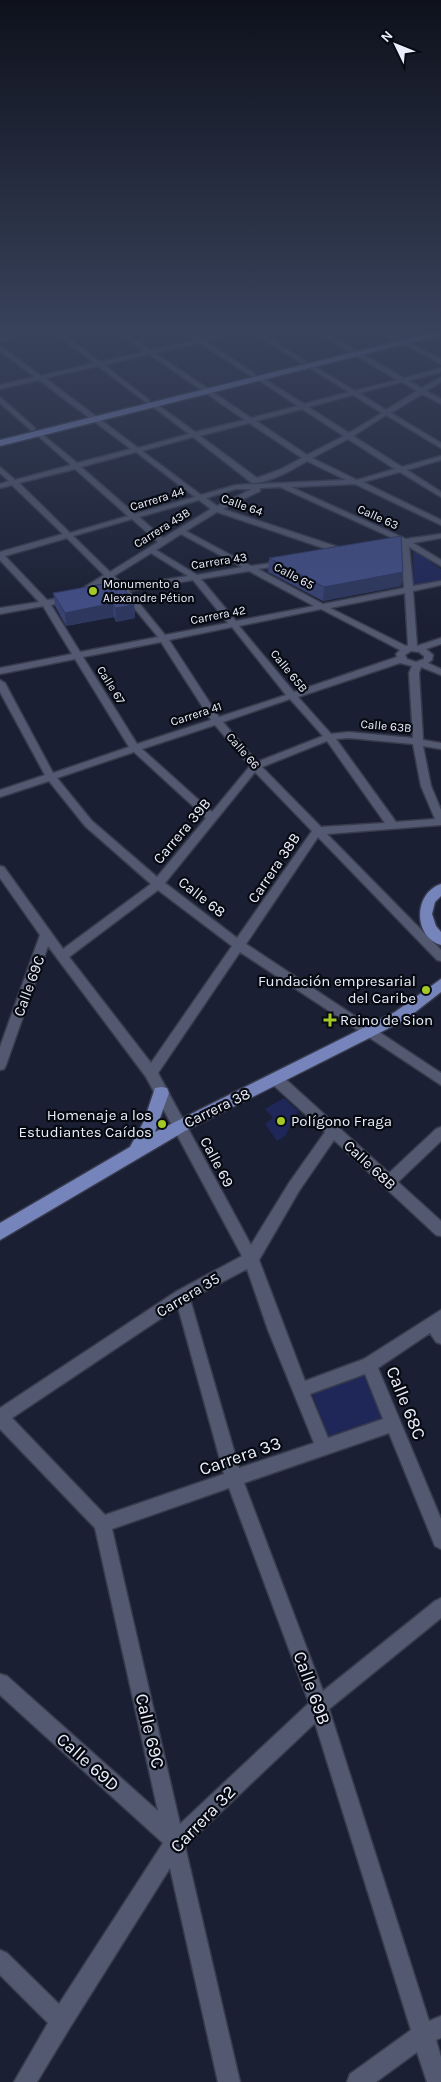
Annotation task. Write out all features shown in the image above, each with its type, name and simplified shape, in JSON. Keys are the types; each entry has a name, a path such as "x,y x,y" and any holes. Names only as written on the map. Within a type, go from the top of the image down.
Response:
{"main road":[{"path":"0,437 39,430"},
{"path":"0,443 36,431"},
{"path":"441,889 431,896 424,911 429,928 441,940"},
{"name":"Carrera 38","path":"0,1232 179,1126 400,1016 439,982"},
{"path":"136,1150 152,1122 161,1093"}],"street":[{"name":"Calle 64","path":"111,430 216,509 348,551 326,555"},
{"path":"188,430 256,481"},
{"path":"0,486 211,430"},
{"path":"264,430 306,458 441,524"},
{"path":"339,430 441,495"},
{"path":"236,487 282,472 357,430"},
{"path":"415,430 441,446"},
{"path":"36,431 163,542"},
{"name":"Carrera 44","path":"0,555 236,487 356,482 441,458"},
{"name":"Calle 66","path":"0,469 124,589 162,638 217,721 255,766 440,956"},
{"path":"303,496 302,488 306,484"},
{"name":"Calle 63","path":"281,485 406,541 441,564"},
{"name":"Carrera 43B","path":"72,598 216,509 250,491 269,486"},
{"name":"Calle 65","path":"180,531 324,607 414,658"},
{"path":"379,546 441,536"},
{"path":"406,541 418,742 424,782 430,802 441,821"},
{"name":"Calle 65B","path":"151,550 195,577 292,696 329,738 392,824"},
{"name":"Calle 67","path":"0,555 46,604 134,747 212,818"},
{"name":"Carrera 43","path":"110,592 289,562"},
{"name":"Carrera 42","path":"0,671 441,583"},
{"path":"0,611 100,593"},
{"name":"Carrera 41","path":"414,658 441,641"},
{"name":"Carrera 41","path":"0,794 134,747 292,696 414,658 441,655"},
{"path":"414,658 438,670"},
{"name":"Calle 68","path":"0,683 49,776 74,808 158,884 239,947 441,1080"},
{"name":"Calle 63B","path":"329,738 371,736 441,746"},
{"name":"Carrera 39B","path":"40,956 50,952 61,954 158,884 255,766 329,738"},
{"name":"Carrera 38B","path":"151,1074 318,831 441,821"},
{"name":"Calle 69","path":"0,870 46,935 151,1074 251,1259 276,1330 324,1448"},
{"name":"Calle 69C","path":"0,1065 46,935"},
{"name":"Calle 68B","path":"276,1079 441,1230"},
{"path":"251,1259 294,1187 333,1131"},
{"path":"389,1182 441,1133"},
{"name":"Carrera 35","path":"0,1417 182,1296 251,1259"},
{"name":"Calle 69B","path":"182,1296 234,1479 319,1706 432,2031 438,2082"},
{"path":"301,1390 368,1365 436,1320 441,1337"},
{"name":"Calle 68C","path":"368,1365 441,1540"},
{"path":"0,1417 102,1524"},
{"name":"Carrera 33","path":"102,1524 392,1424"},
{"name":"Calle 69C","path":"102,1524 176,1841 229,2082"},
{"name":"Carrera 32","path":"25,2082 61,2021 176,1841 319,1706 441,1607"},
{"name":"Calle 69D","path":"0,1683 176,1841"},
{"path":"0,1960 61,2021"},
{"path":"358,2082 432,2031"}],"shaded area":[{"path":"415,551 441,569 441,580 414,585 413,553"},
{"name":"Polígono Fraga","path":"284,1098 298,1111 285,1136 277,1141 265,1124 273,1118 265,1109"},
{"path":"368,1374 386,1421 330,1442 312,1393"}],"building":[{"path":"401,536 403,572 324,587 269,558"},
{"path":"120,581 134,605 115,608 113,603 65,613 53,593"}],"place":[{"name":"Monumento a Alexandre Pétion","path":"93,591"},
{"name":"Fundación empresarial del Caribe","path":"426,990"},
{"name":"Reino de Sion","path":"330,1020"},
{"name":"Polígono Fraga","path":"281,1121"},
{"name":"Homenaje a los Estudiantes Caídos","path":"162,1124"}]}
